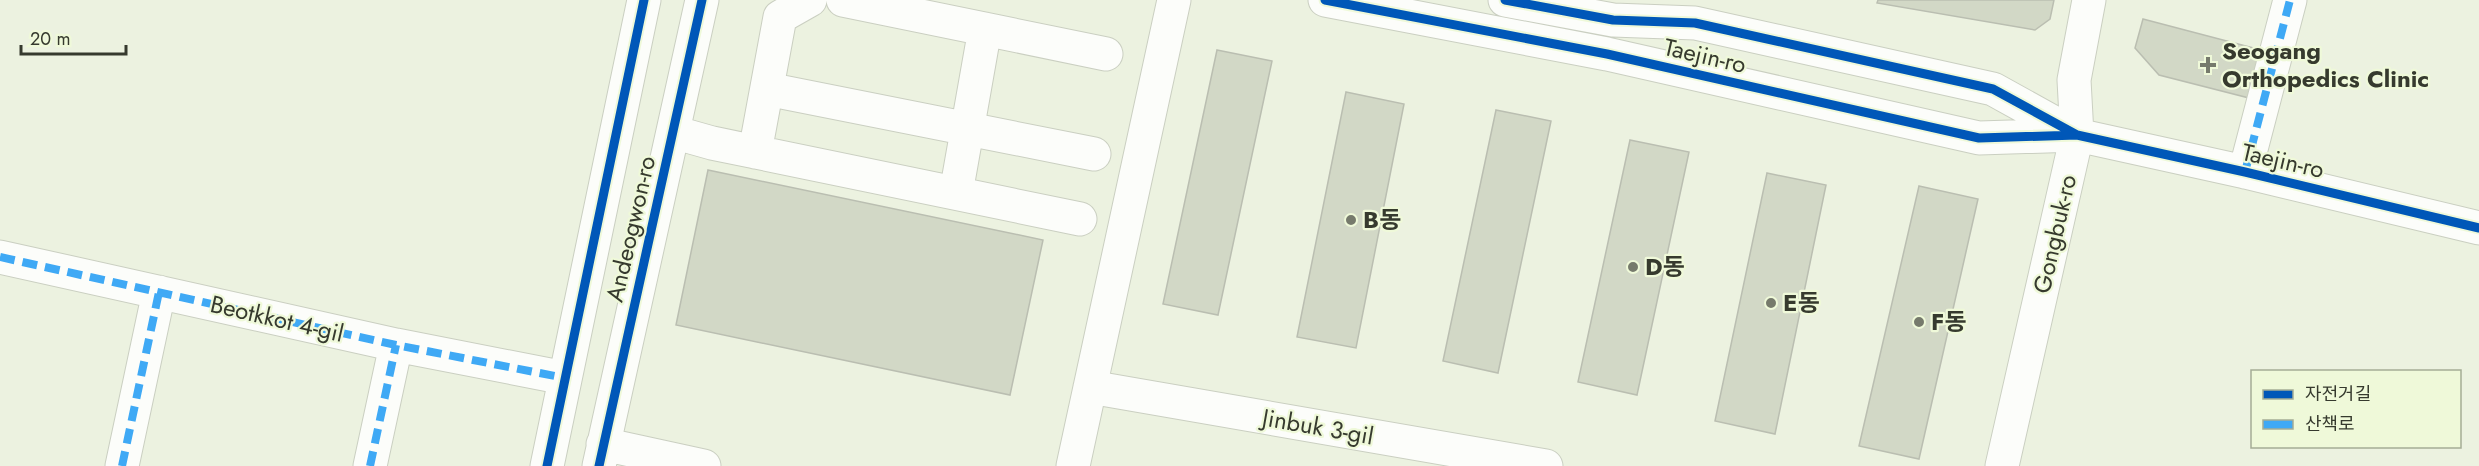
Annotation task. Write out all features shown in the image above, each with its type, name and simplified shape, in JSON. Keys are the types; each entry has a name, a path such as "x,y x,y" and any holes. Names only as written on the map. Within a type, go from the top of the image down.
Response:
{"street":[{"name":"Andeogwon-ro","path":"547,466 644,0"},
{"name":"Andeogwon-ro","path":"601,455 702,0"},
{"path":"755,152 780,17 810,0"},
{"path":"843,0 1106,54"},
{"path":"1073,466 1174,0"},
{"name":"Taejin-ro","path":"1325,0 1607,54 1979,138 2077,135 2245,172 2479,228"},
{"name":"Taejin-ro","path":"1506,0 1613,20 1696,12 1994,88 2077,135"},
{"name":"Gongbuk-ro","path":"2002,466 2077,135 2074,80 2089,0"},
{"path":"2245,172 2290,0"},
{"path":"956,193 985,29"},
{"path":"767,89 1094,154"},
{"path":"673,132 755,152 1080,219"},
{"name":"Beotkkot 4-gil","path":"0,256 396,345 565,378"},
{"path":"124,460 159,292"},
{"path":"370,466 396,345"},
{"name":"Jinbuk 3-gil","path":"1090,387 1546,466"},
{"path":"601,455 704,466"}],"building":[{"path":"1878,0 2054,0 2050,19 2035,30 1877,3"},
{"path":"2143,19 2265,51 2253,99 2159,75 2135,48"},
{"path":"1217,50 1272,61 1218,315 1163,304"},
{"name":"B동","path":"1346,92 1404,104 1356,348 1297,337"},
{"path":"1496,110 1551,121 1498,373 1443,361"},
{"name":"D동","path":"1630,140 1689,152 1637,395 1578,382"},
{"path":"708,170 1043,240 1010,395 676,325"},
{"name":"E동","path":"1767,173 1826,185 1775,434 1715,421"},
{"name":"F동","path":"1919,186 1978,199 1919,459 1859,446"}],"marked path":[{"path":"2245,172 2290,0"},
{"path":"0,257 396,345 565,378"},
{"path":"122,466 159,292"},
{"path":"370,466 396,345"}],"cycle path":[{"path":"547,466 644,0"},
{"path":"599,466 702,0"},
{"path":"1325,0 1607,54 1979,138 2077,135 2245,172 2479,228"},
{"path":"1505,0 1613,20 1695,23 1993,89 2077,135"}],"place":[{"name":"Seogang Orthopedics Clinic","path":"2208,65"},
{"name":"B동","path":"1351,220"},
{"name":"D동","path":"1633,267"},
{"name":"E동","path":"1771,303"},
{"name":"F동","path":"1919,322"}]}
